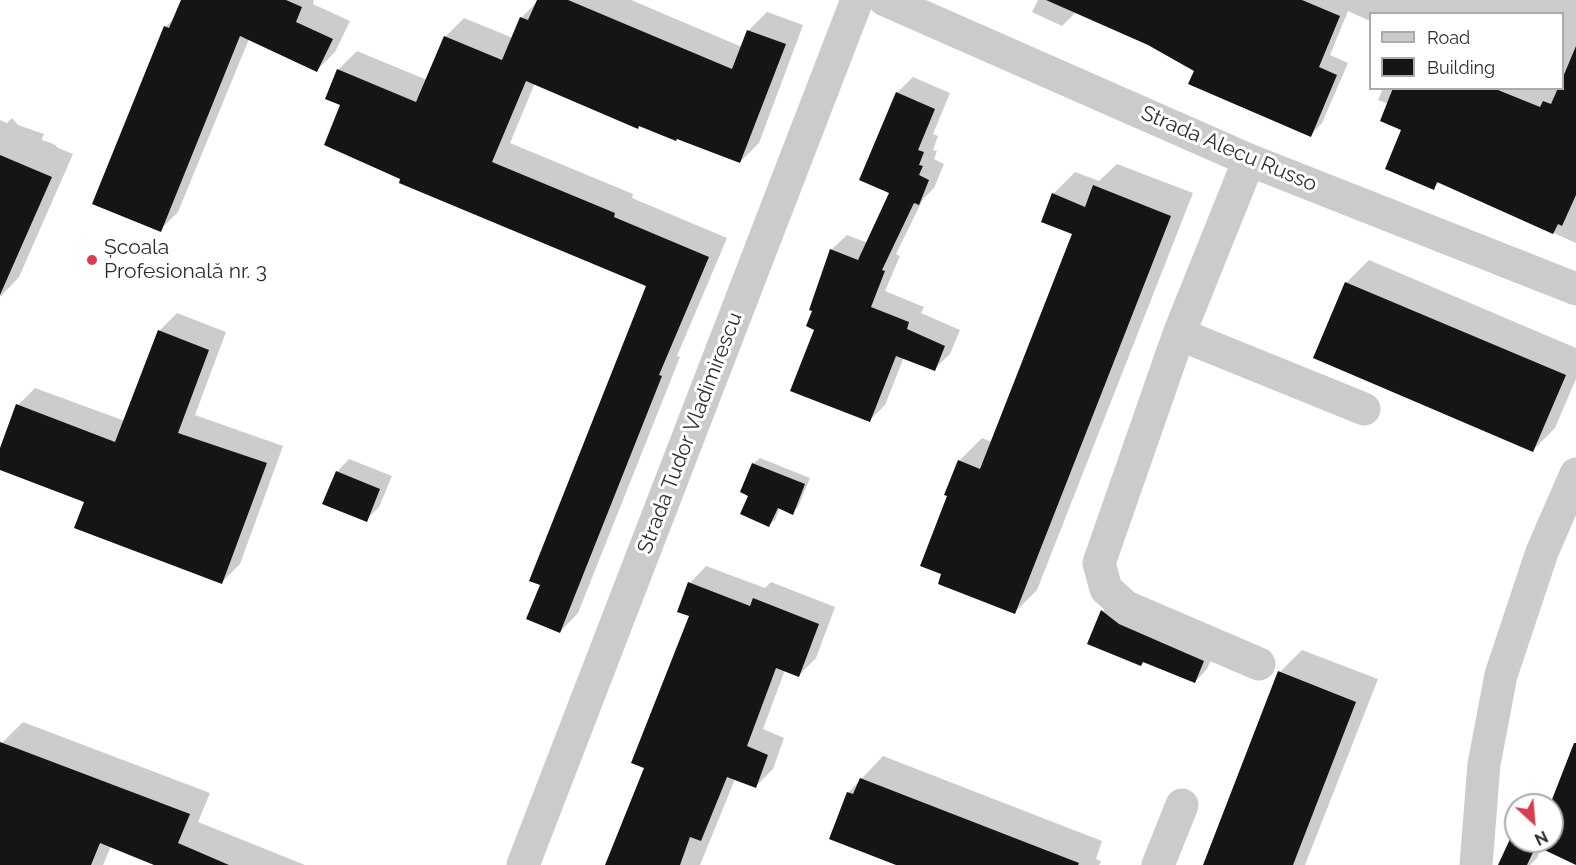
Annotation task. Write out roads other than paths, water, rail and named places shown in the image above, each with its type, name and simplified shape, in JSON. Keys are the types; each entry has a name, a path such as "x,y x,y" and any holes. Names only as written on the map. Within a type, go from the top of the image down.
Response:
{"street":[{"name":"Strada Tudor Vladimirescu","path":"523,865 857,0"},
{"name":"Strada Alecu Russo","path":"885,0 1249,160 1576,289"},
{"path":"1249,160 1179,334 1100,563 1106,589 1126,608 1259,664"},
{"path":"1179,334 1364,409"},
{"path":"1476,865 1484,764 1501,675 1542,552 1576,474"},
{"path":"1158,865 1182,805"}],"lane":[{"path":"0,136 49,153"}],"place":[{"name":"Școala Profesională nr. 3","path":"92,260"}]}
